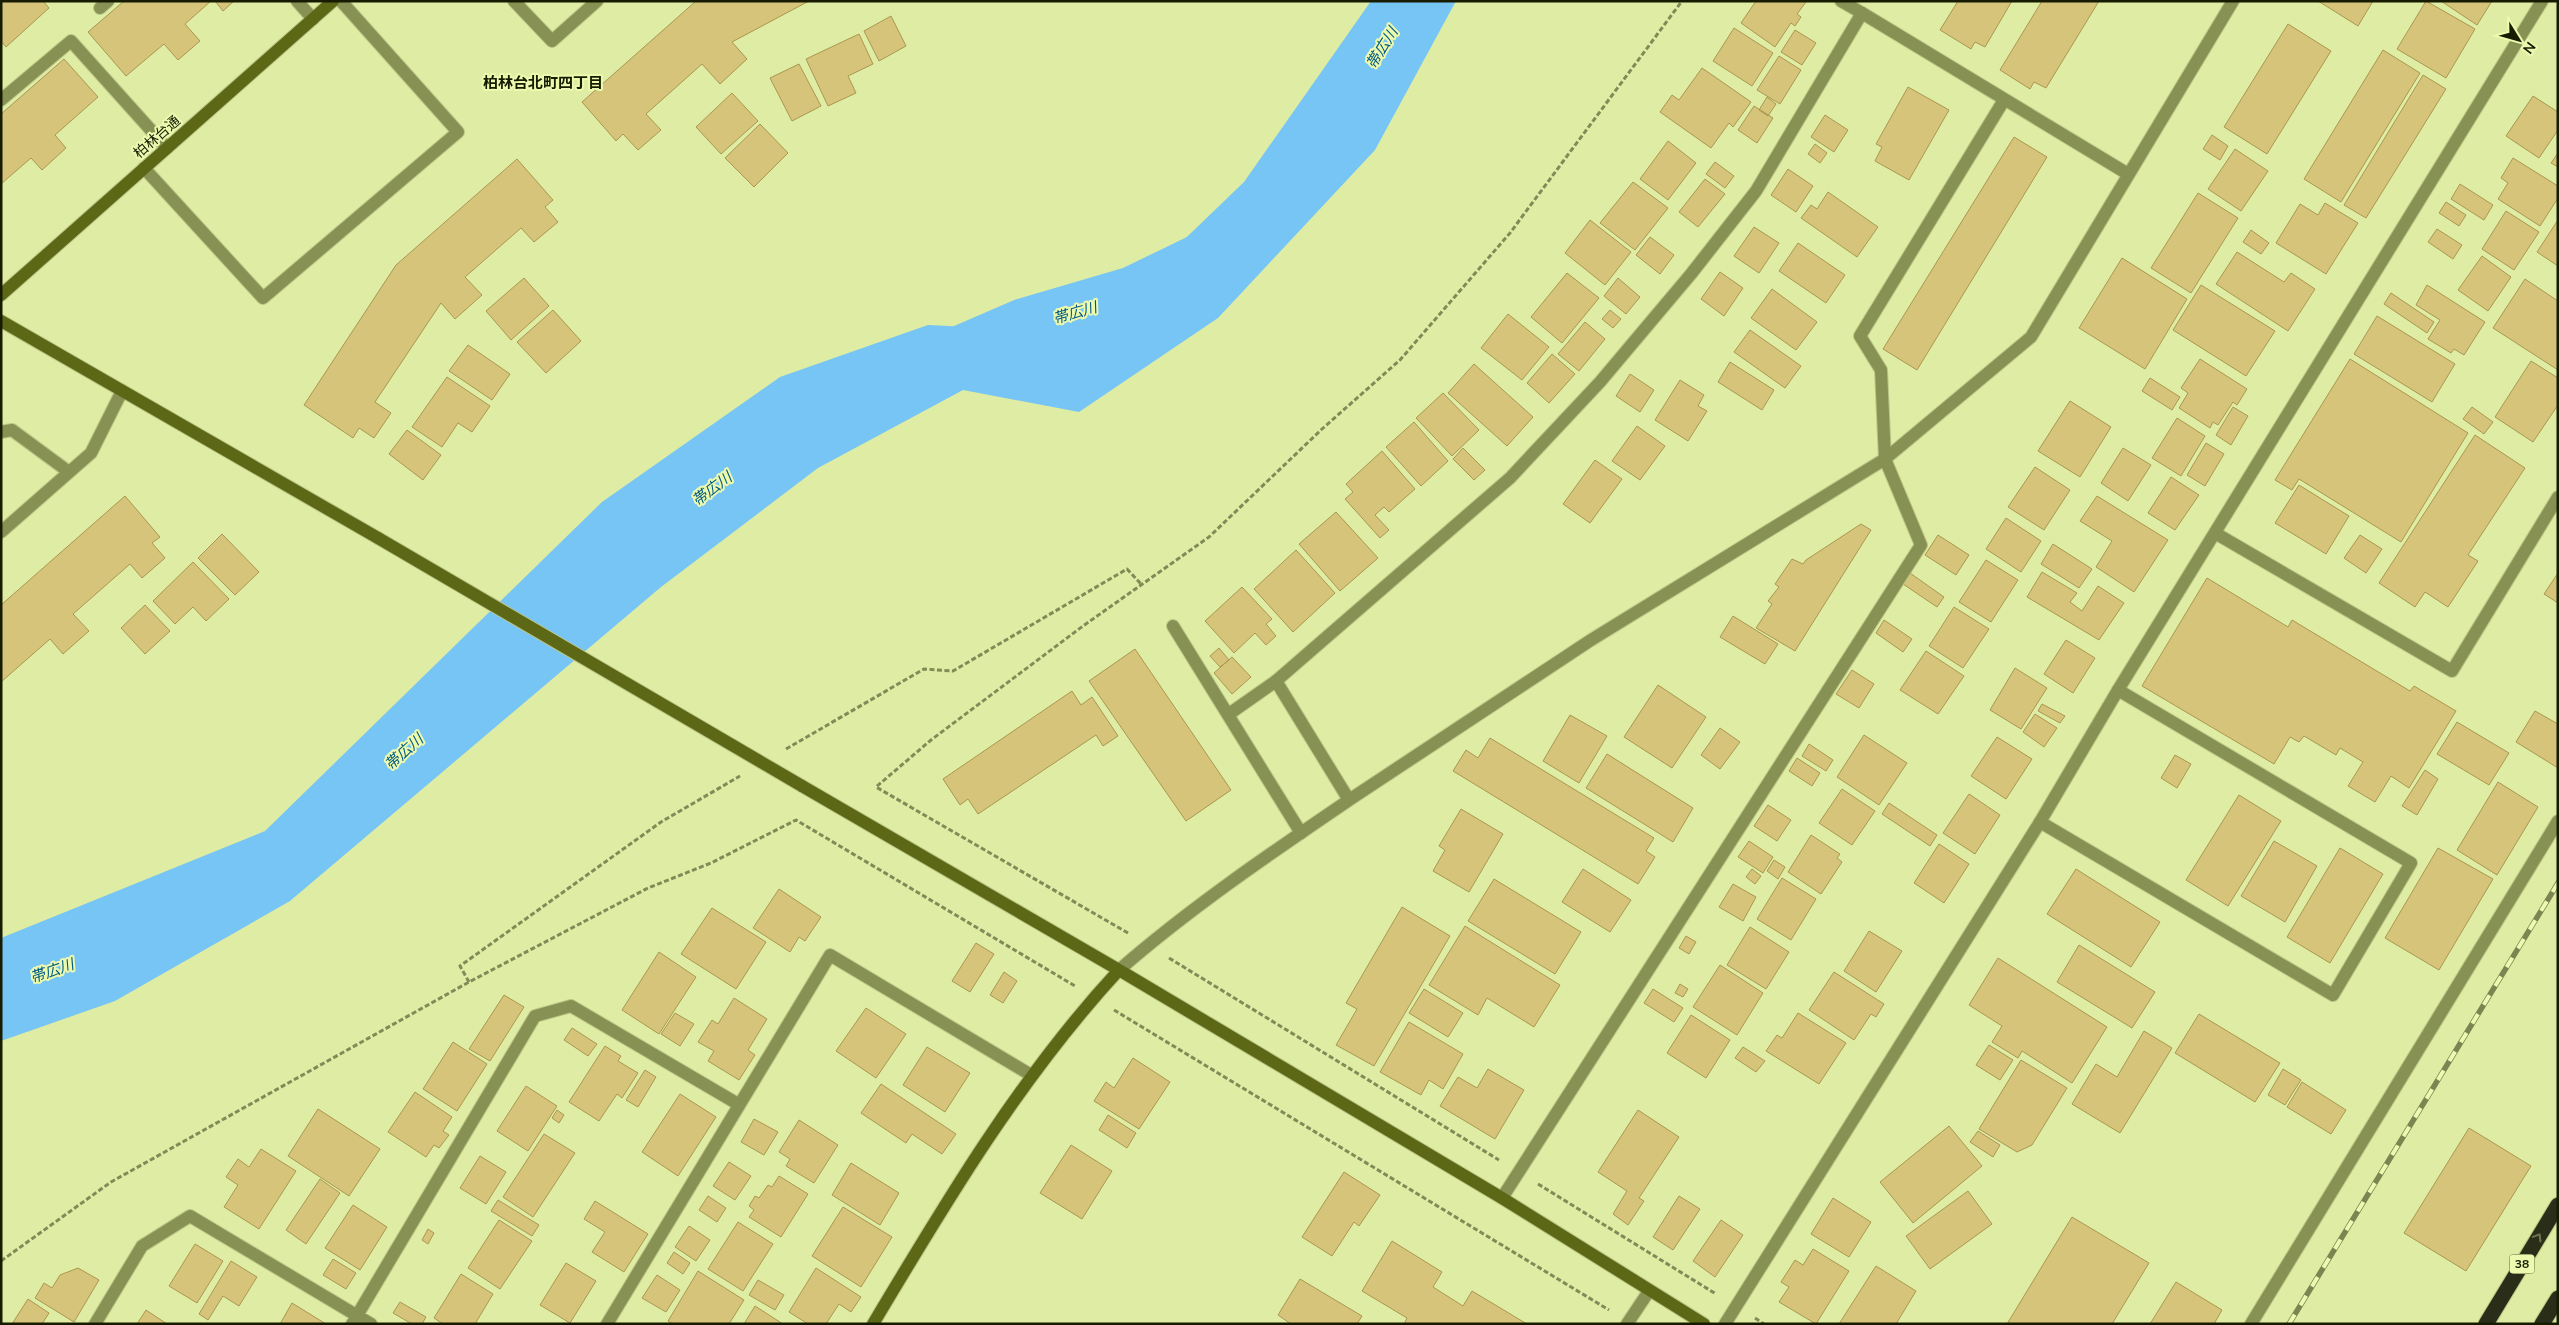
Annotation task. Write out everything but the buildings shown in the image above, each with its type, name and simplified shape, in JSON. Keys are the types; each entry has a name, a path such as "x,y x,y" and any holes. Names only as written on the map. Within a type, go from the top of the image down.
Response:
{"highway":[{"name":"38","path":"2486,1324 2558,1205"},
{"path":"2542,1324 2558,1298"}],"street":[{"path":"297,1 312,19"},
{"name":"柏林台通","path":"1,296 333,1"},
{"path":"144,168 263,298 458,132 341,1"},
{"path":"514,1 552,41 596,1"},
{"path":"1841,1 2128,174"},
{"path":"873,1324 949,1197 1031,1075 1119,970 1148,945 1301,833 1591,640 1885,459 2031,337 2233,1"},
{"path":"1725,1324 2040,822 2118,690 2542,1"},
{"path":"1229,714 1276,681 1510,478 1600,382 1691,274 1756,192 1862,13"},
{"path":"1,100 71,40 167,148"},
{"path":"1502,1198 1921,545 1885,459 1882,370 1860,336 2004,100"},
{"path":"1,321 378,538 1119,970 1502,1198 1704,1324"},
{"path":"1,532 91,453 122,391"},
{"path":"1,432 12,430 69,472"},
{"path":"2215,532 2452,671 2558,497"},
{"path":"1173,626 1301,833"},
{"path":"1276,681 1350,800"},
{"path":"2040,822 2333,995 2411,863 2118,690"},
{"path":"2251,1324 2558,821"},
{"path":"607,1324 738,1104 830,955 1031,1075"},
{"path":"355,1320 535,1016 570,1006 738,1104"},
{"path":"95,1324 142,1246 190,1216 355,1320 371,1324"},
{"path":"1628,1323 1649,1290"}],"path":[{"path":"1,1261 111,1182 460,987 648,888 711,863 796,820 1094,998 1628,1323"}],"water":[{"path":"1371,1 1456,1 1375,150 1218,318 1079,412 963,390 818,468 661,587 290,901 115,1001 1,1041 1,938 265,831 602,502 780,377 928,325 1087,333 1244,182"}],"waterway":[{"name":"帯広川","path":"944,363 1025,328 1134,296 1198,265"}],"railway":[{"path":"2289,1324 2558,883"}],"district":[{"name":"柏林台北町四丁目","path":"543,83"}]}
